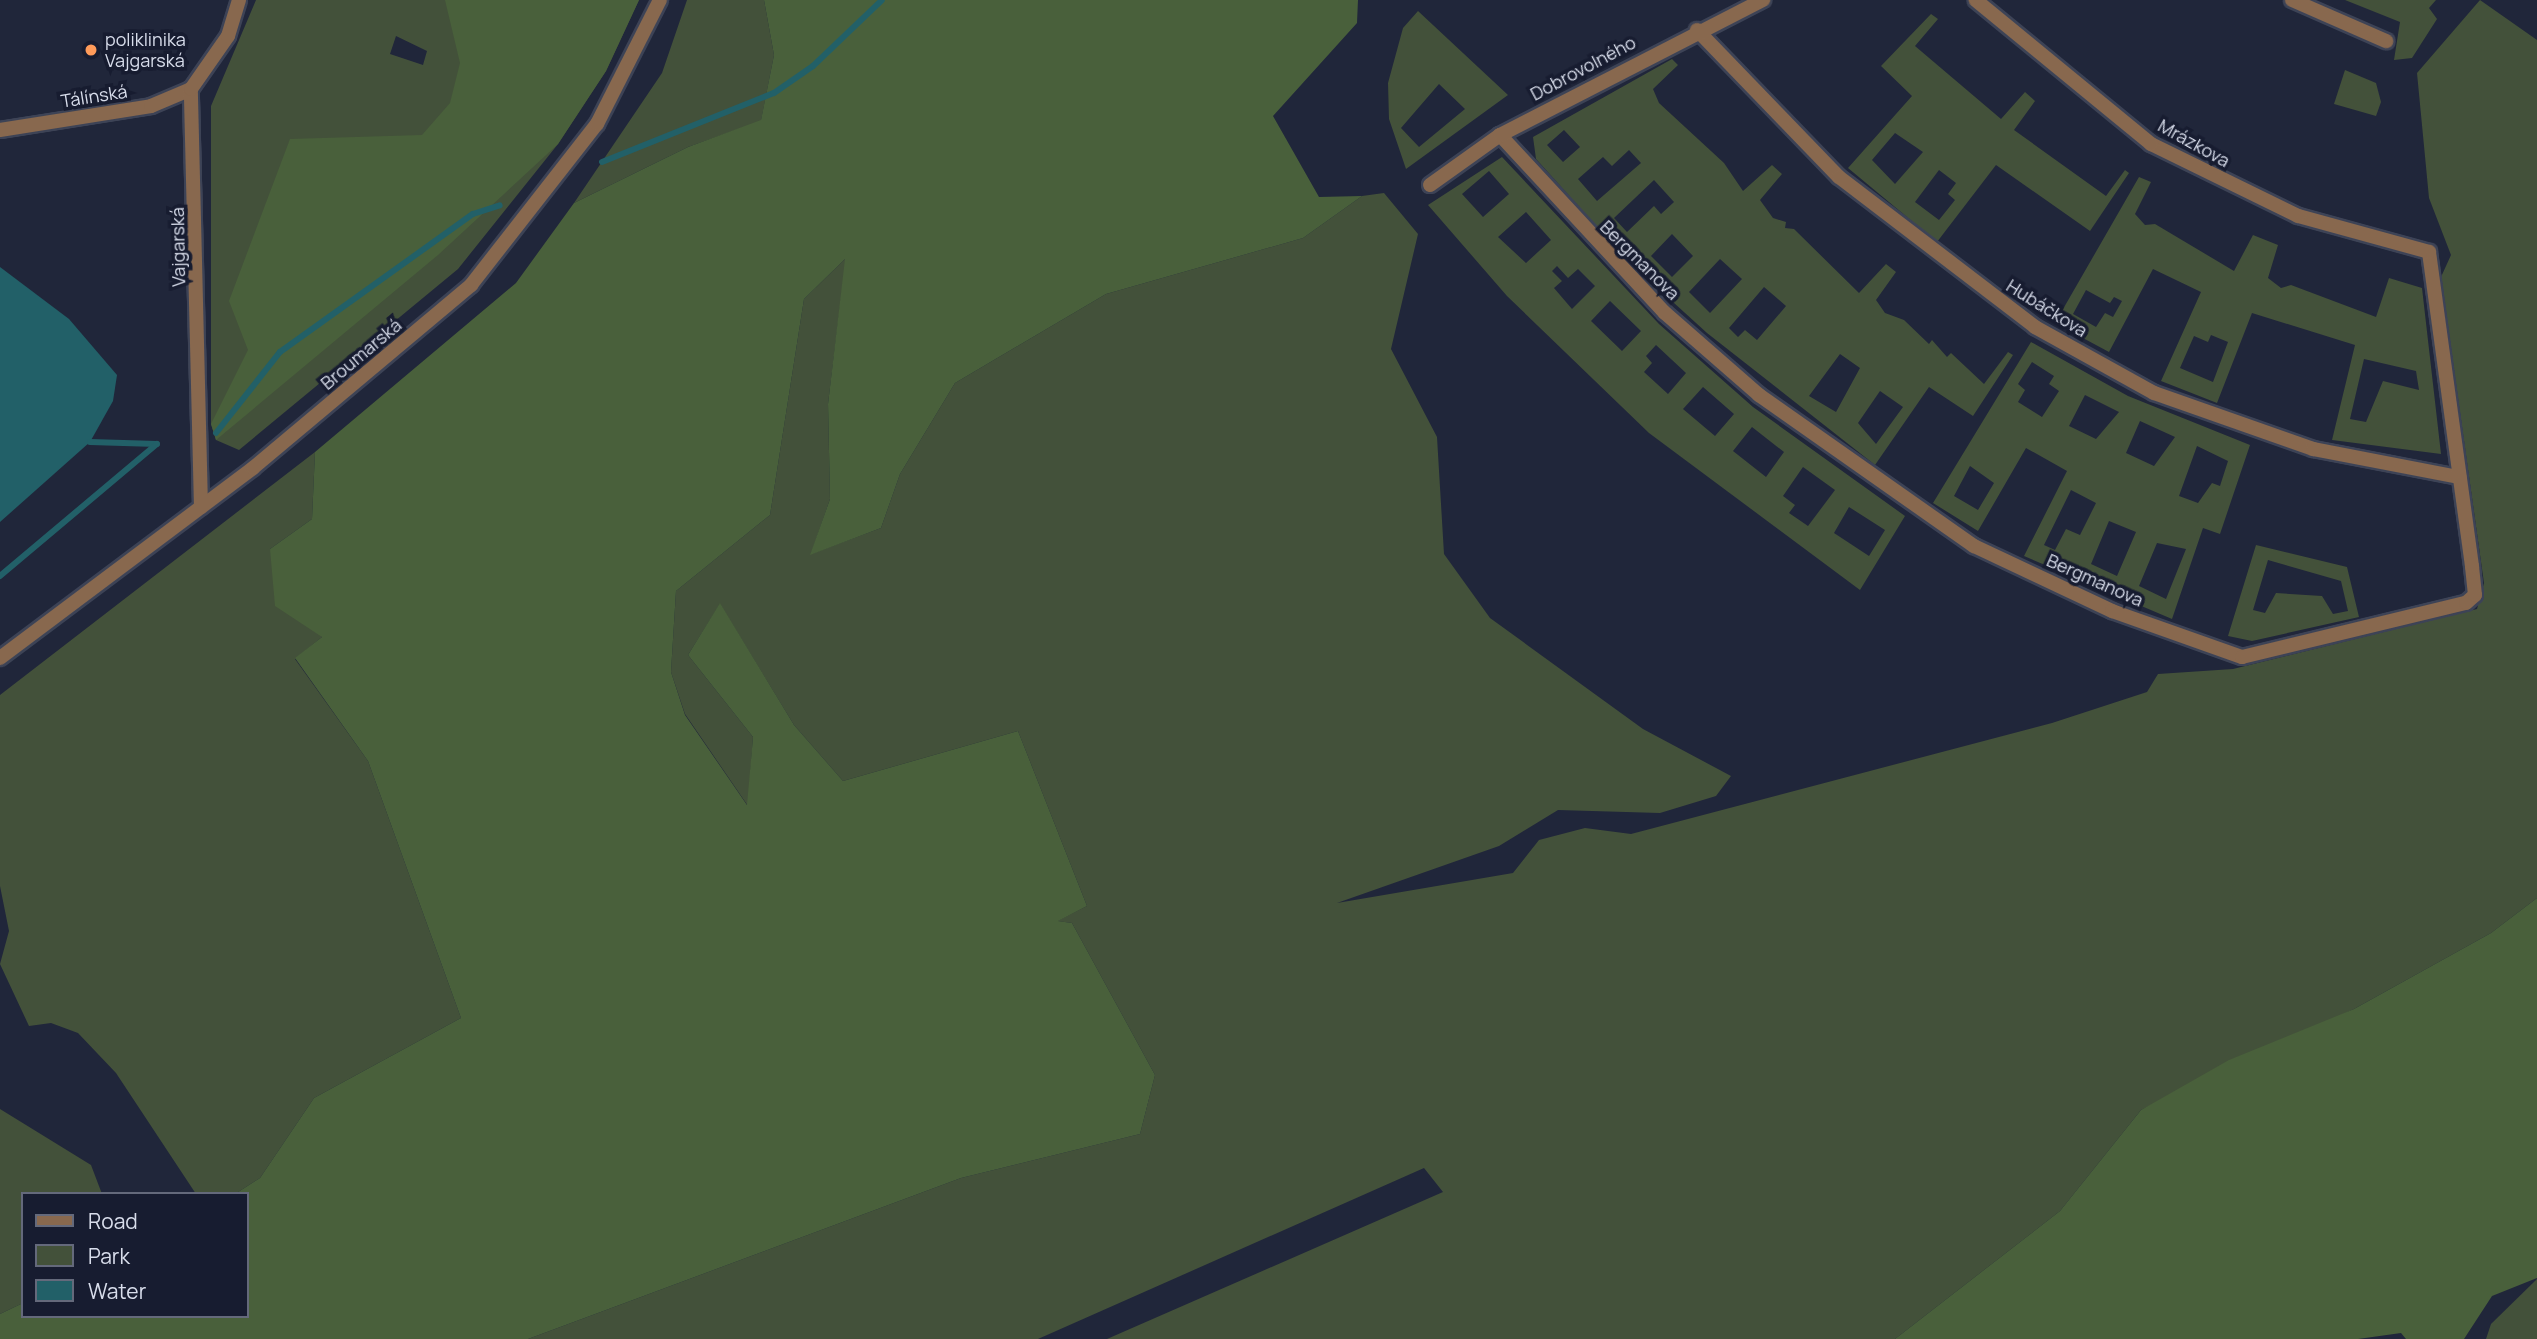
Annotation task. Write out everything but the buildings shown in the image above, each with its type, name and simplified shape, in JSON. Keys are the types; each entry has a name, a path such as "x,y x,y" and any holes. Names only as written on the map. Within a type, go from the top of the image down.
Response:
{"street":[{"path":"191,89 228,36 239,0"},
{"name":"Broumarská","path":"0,658 201,507 471,285 597,124 660,0"},
{"name":"Dobrovolného","path":"1430,185 1500,135 1697,30 1763,0"},
{"name":"Mrázkova","path":"1976,0 2151,144 2298,216 2430,252"},
{"path":"2292,0 2386,41"},
{"name":"Hubáčkova","path":"1697,30 1839,177 1929,253 2035,327 2179,402 2313,449 2459,477"},
{"name":"Tálínská","path":"0,130 151,106 191,89"},
{"name":"Vajgarská","path":"191,89 201,507"},
{"name":"Bergmanova","path":"1500,135 1665,313 1759,395 1941,526 2112,611 2242,657 2466,603 2474,595 2430,252"}],"green space":[{"path":"256,0 639,0 606,71 558,144 458,269 239,450 216,440 211,424 211,106","holes":["396,36 427,51 423,65 390,54"]},
{"path":"687,0 764,0 774,55 761,121 688,147 574,203 662,73"},
{"path":"2345,0 2436,0 2429,8 2437,19 2412,58 2394,60 2400,22"},
{"path":"2480,0 2537,40 2537,898 2491,933 2354,1009 2141,1110 2060,1211 1895,1339 1107,1339 1443,1192 1424,1168 1038,1339 528,1339 961,1178 1140,1134 1155,1075 1072,923 1057,921 1087,906 1018,731 843,781 794,725 720,604 688,655 753,737 748,806 685,714 671,672 676,591 770,515 804,299 846,258 828,404 830,499 811,554 881,528 900,474 955,383 1106,294 1303,238 1362,196 1384,193 1418,234 1391,349 1437,437 1444,554 1490,618 1643,729 1731,776 1716,796 1660,813 1558,810 1499,846 1337,903 1513,873 1539,840 1585,828 1631,834 2052,723 2147,692 2158,674 2233,669 2477,609 2484,583 2441,277 2451,255 2429,198 2417,73"},
{"path":"1418,11 1508,95 1406,169 1389,119 1388,83 1403,28","holes":["1439,84 1465,109 1419,147 1401,128"]},
{"path":"1931,14 1938,19 1915,46 2001,119 2025,92 2035,101 2014,130 2106,196 2125,170 2129,173 2090,231 1996,165 1937,242 1848,168 1912,96 1881,66","holes":["1895,133 1923,152 1895,184 1872,160","1939,170 1956,183 1948,194 1955,200 1939,220 1915,202"]},
{"path":"1672,59 1678,65 1653,89 1659,103 1724,163 1743,191 1772,165 1782,174 1760,200 1773,218 1786,222 1785,228 1794,229 1859,293 1886,264 1896,272 1876,300 1885,313 1904,320 1929,344 1932,340 1947,357 1951,353 1984,384 2008,352 2013,355 1973,416 1929,387 1875,465 1707,333 1629,262 1536,159 1533,137","holes":["1564,130 1580,147 1563,162 1547,145","1629,150 1641,163 1597,201 1578,179 1603,157 1612,166","1654,180 1674,202 1661,214 1654,206 1627,232 1614,218","1672,234 1693,256 1672,277 1651,256","1720,259 1742,279 1710,313 1689,292","1764,287 1786,306 1757,340 1745,330 1738,337 1729,328","1840,354 1860,368 1836,412 1809,396","1880,391 1903,407 1876,444 1858,423"]},
{"path":"2345,70 2376,83 2381,102 2376,116 2334,104"},
{"path":"1502,157 1659,324 1753,407 1905,516 1860,590 1649,433 1507,296 1428,205","holes":["1489,171 1509,194 1483,217 1462,194","1526,212 1551,240 1526,263 1498,237","1557,266 1568,278 1578,269 1595,286 1572,309 1554,288 1562,281 1552,271","1610,301 1641,331 1622,351 1591,321","1656,345 1686,373 1668,394 1644,372 1652,363 1646,356","1703,387 1734,414 1715,436 1683,409","1752,427 1784,452 1766,477 1733,451","1803,467 1835,490 1808,526 1789,513 1795,505 1783,496","1849,507 1885,530 1869,556 1834,533"]},
{"path":"2139,177 2151,182 2135,214 2145,225 2155,224 2234,271 2253,235 2278,245 2268,278 2281,288 2291,285 2376,317 2389,278 2422,288 2441,454 2332,440 2355,345 2252,313 2217,403 2161,381 2201,292 2153,269 2109,352 2055,323","holes":["2086,290 2110,303 2114,297 2122,301 2113,317 2105,313 2096,327 2073,314","2211,335 2228,342 2213,382 2180,368 2194,336 2208,342","2364,359 2416,371 2419,390 2383,381 2366,422 2350,419"]},
{"path":"2031,342 2128,396 2250,445 2220,534 2203,528 2172,619 2024,556 2067,471 2026,448 1978,531 1933,503","holes":["2032,362 2054,376 2049,384 2059,391 2042,417 2018,402 2025,390 2018,384","2085,395 2119,412 2096,439 2069,426","2140,421 2175,437 2154,466 2126,453","2197,446 2228,461 2220,486 2212,483 2198,503 2179,496","1970,466 1994,483 1978,510 1954,496","2071,490 2096,503 2080,535 2066,529 2055,550 2044,545","2109,521 2136,532 2117,576 2091,564","2157,543 2186,549 2166,599 2139,586"]},
{"path":"315,452 312,519 270,549 322,637 295,659 368,761 461,1018 314,1098 260,1178 238,1192 195,1192 116,1073 78,1033 51,1023 29,1026 0,964 9,931 0,886 0,695"},
{"path":"2256,545 2347,567 2359,617 2252,641 2228,636","holes":["2268,560 2341,581 2348,611 2333,614 2322,596 2276,593 2265,613 2253,610"]},
{"path":"0,1109 91,1165 101,1192 21,1192 21,1304 0,1314"},
{"path":"2537,1279 2537,1339 2486,1339 2491,1324"}],"shaded area":[{"path":"445,0 639,0 606,71 558,144 438,255 216,440 211,424 248,350 229,301 290,139 422,135 450,103 460,63"},
{"path":"764,0 1358,0 1357,23 1273,116 1319,197 1362,196 1303,238 1106,294 955,383 900,474 881,528 810,555 830,499 828,404 845,259 804,299 770,515 676,591 671,672 685,715 747,805 753,737 688,655 720,603 794,725 843,781 1018,731 1087,906 1058,921 1072,923 1155,1075 1140,1134 961,1178 528,1339 0,1339 0,1314 21,1304 21,1318 248,1318 248,1192 238,1192 260,1178 314,1098 461,1018 368,761 295,658 322,637 275,606 270,549 312,519 315,452 516,283 574,203 688,147 761,120 774,55"},
{"path":"2537,898 2537,1278 2492,1296 2464,1339 2406,1339 2401,1333 2358,1339 1895,1339 2060,1211 2141,1110 2229,1060 2354,1009 2491,933"}],"water":[{"path":"0,267 69,319 117,375 113,401 90,442 0,522"}],"waterway":[{"path":"602,162 774,93 813,66 882,0"},
{"path":"216,433 280,352 473,214 500,205"},
{"path":"90,442 157,444"},
{"path":"0,576 157,444"}],"place":[{"name":"poliklinika Vajgarská","path":"91,50"}]}
